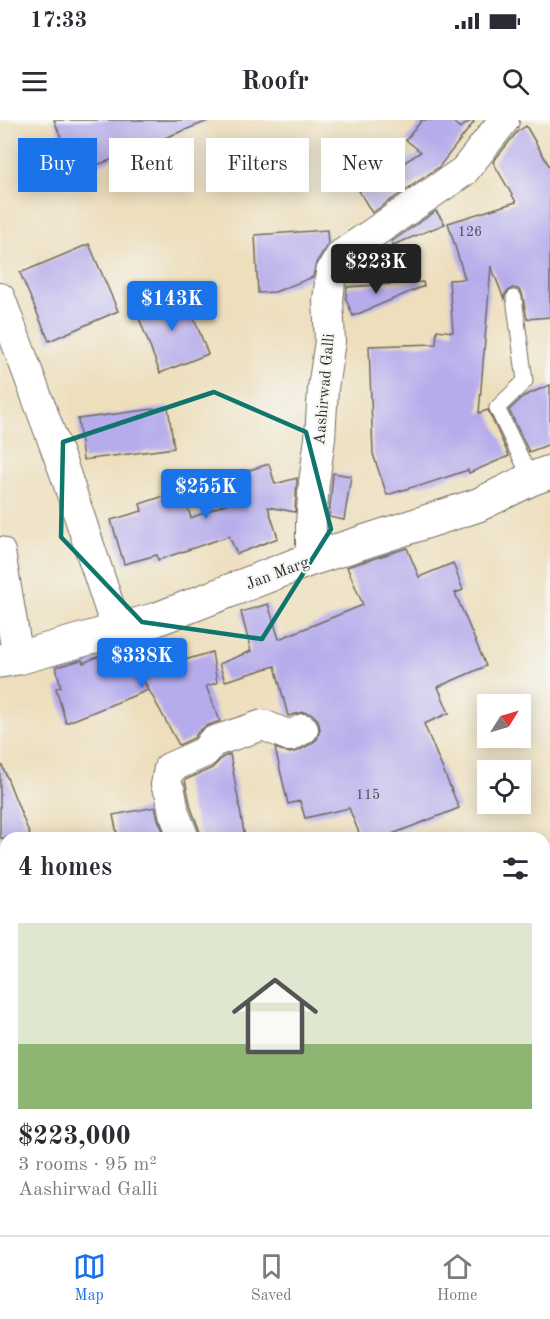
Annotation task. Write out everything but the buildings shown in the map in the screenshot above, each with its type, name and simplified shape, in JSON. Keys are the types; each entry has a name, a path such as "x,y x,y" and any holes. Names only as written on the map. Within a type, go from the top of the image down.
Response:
{"street":[{"name":"Aashirwad Galli","path":"311,559 314,483 330,341 328,301 331,272 341,255 464,171 504,120"},
{"path":"0,298 65,473 117,630"},
{"name":"Jan Marg","path":"9,660 157,619 311,559 478,505 540,475"},
{"path":"0,552 9,660"},
{"path":"182,832 174,813 170,791 166,785 170,768 205,752 212,742 263,725 290,736 303,729"}],"lane":[{"path":"514,298 525,381 497,408 540,475"}],"highlighted area":[{"path":"214,392 306,432 331,529 262,639 142,622 61,537 63,442"}]}
